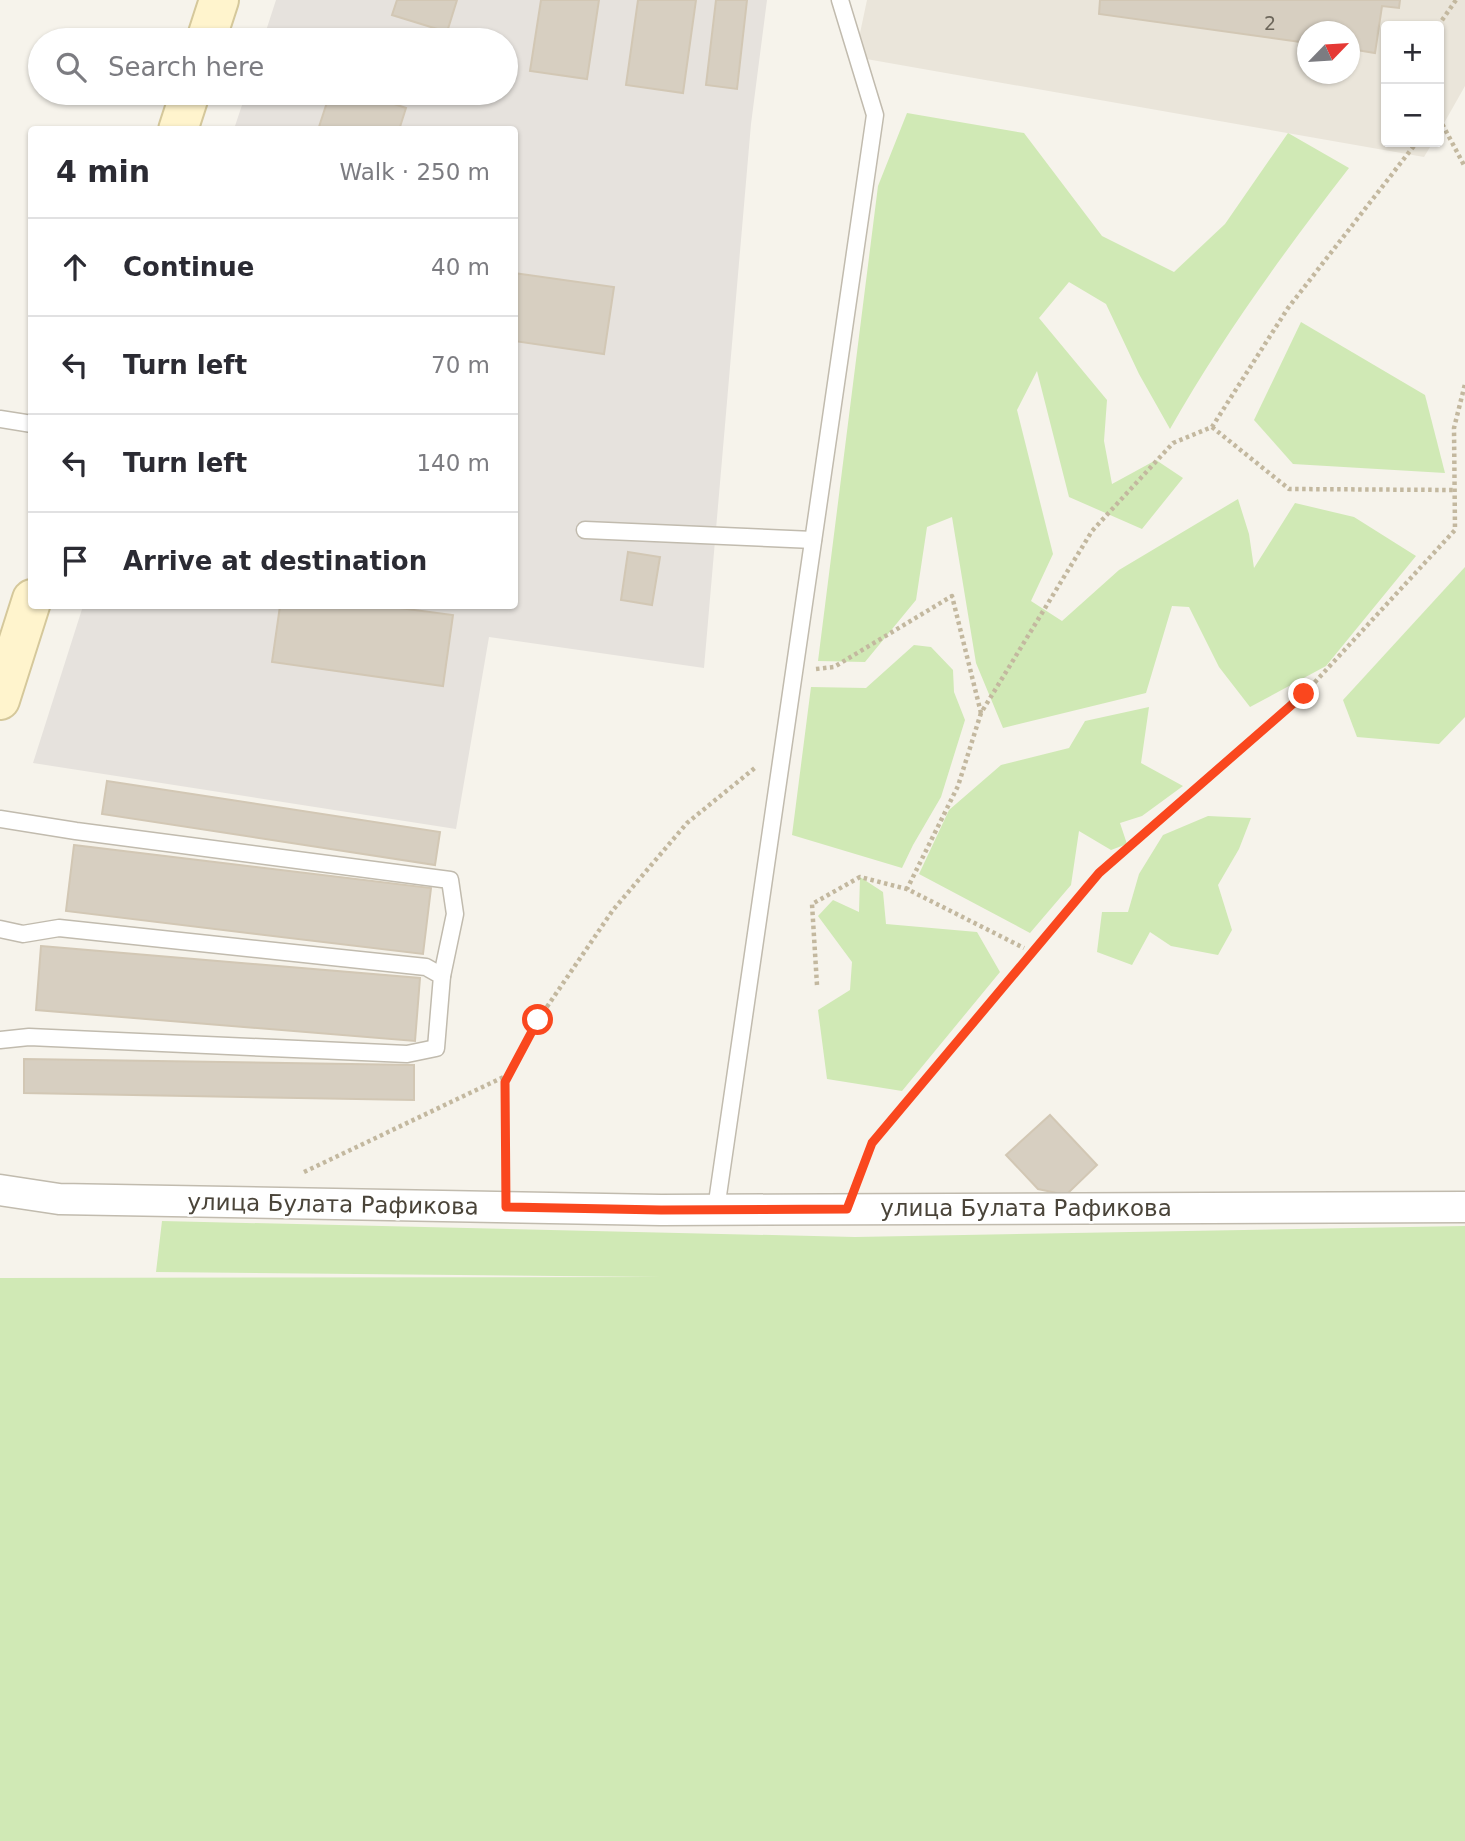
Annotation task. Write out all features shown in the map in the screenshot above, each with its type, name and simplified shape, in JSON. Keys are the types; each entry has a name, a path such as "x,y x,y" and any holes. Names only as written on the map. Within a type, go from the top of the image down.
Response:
{"main road":[{"path":"210,28 219,0"},
{"path":"179,126 186,105"},
{"path":"0,700 29,609"}],"street":[{"name":"улица Булата Рафикова","path":"0,1190 59,1199 506,1207 1465,1207"}],"lane":[{"path":"716,1209 875,115 839,0"},
{"path":"0,419 28,423"},
{"path":"585,530 813,540"},
{"path":"0,819 450,880 455,914 442,976 436,1048 407,1054 29,1037 0,1041"},
{"path":"0,929 23,934 59,928 412,965 426,967 442,976"}],"path":[{"path":"1441,21 1456,0"},
{"path":"1444,127 1465,167"},
{"path":"906,889 958,786 981,713 1092,531 1172,443 1212,427 1288,308 1413,147"},
{"path":"847,1209 872,1143 1099,873 1304,694 1455,530 1454,428 1465,384"},
{"path":"1212,427 1289,489 1455,490"},
{"path":"794,672 834,667 952,596 981,713"},
{"path":"506,1207 505,1082 538,1020 613,910 687,822 783,745"},
{"path":"817,985 812,904 860,877 906,889 1024,948"},
{"path":"301,1173 510,1074"}],"shaded area":[{"path":"276,0 767,0 751,124 704,668 489,637 456,829 33,763 82,609 518,609 518,126 235,126 242,105 518,105 518,28 267,28"},
{"path":"867,0 1465,0 1465,86 1444,123 1444,21 1381,21 1381,147 1430,147 1424,157 855,57"}],"green space":[{"path":"907,113 1024,133 1102,236 1174,272 1225,224 1288,133 1349,168 1255,296 1170,429 1139,374 1106,304 1069,282 1039,318 1107,400 1104,441 1112,484 1156,460 1183,478 1142,529 1069,497 1037,371 1017,410 1053,554 1031,601 1062,621 1119,570 1238,499 1249,534 1254,568 1295,503 1354,517 1416,556 1326,666 1250,707 1219,667 1189,607 1172,606 1146,693 1003,728 976,663 952,517 927,527 916,600 865,662 818,661 878,186"},
{"path":"1301,322 1425,395 1445,473 1293,464 1254,420"},
{"path":"1465,567 1465,717 1439,744 1357,737 1343,700"},
{"path":"914,645 931,647 953,670 954,692 965,720 941,797 902,868 792,835 811,687 866,688"},
{"path":"1149,707 1141,763 1183,786 1142,816 1120,823 1127,844 1111,850 1079,831 1071,885 1030,933 919,874 949,810 1001,765 1069,748 1085,721"},
{"path":"1208,816 1251,818 1239,849 1218,885 1232,930 1218,955 1171,946 1150,932 1132,965 1097,952 1102,912 1128,912 1139,874 1163,835"},
{"path":"860,877 883,892 886,924 977,932 1000,972 902,1091 827,1079 818,1010 850,990 852,962 818,916 833,900 859,912"},
{"path":"162,1221 855,1237 1465,1226 1465,1841 0,1841 0,1278 661,1277 156,1272"}],"building":[{"path":"397,0 457,0 448,28 434,28 392,15"},
{"path":"541,0 599,0 587,79 530,71"},
{"path":"638,0 696,0 683,93 626,85"},
{"path":"716,0 747,0 737,89 706,85"},
{"path":"1100,0 1400,0 1399,8 1382,6 1375,53 1360,51 1360,21 1297,21 1297,41 1099,14"},
{"path":"326,105 397,105 406,108 400,126 319,126"},
{"path":"518,274 614,287 604,354 518,342"},
{"path":"628,552 660,557 652,605 621,600"},
{"path":"280,609 407,609 453,615 443,686 272,662"},
{"path":"107,781 440,832 435,865 102,814"},
{"path":"74,845 431,888 423,954 66,911"},
{"path":"41,946 420,978 415,1041 36,1010"},
{"path":"24,1059 414,1065 414,1100 24,1093"},
{"path":"1050,1115 1097,1165 1066,1195 1038,1189 1006,1155"}],"route":[{"path":"538,1020 505,1082 506,1207 847,1209 872,1143 1099,873 1304,694"}]}
